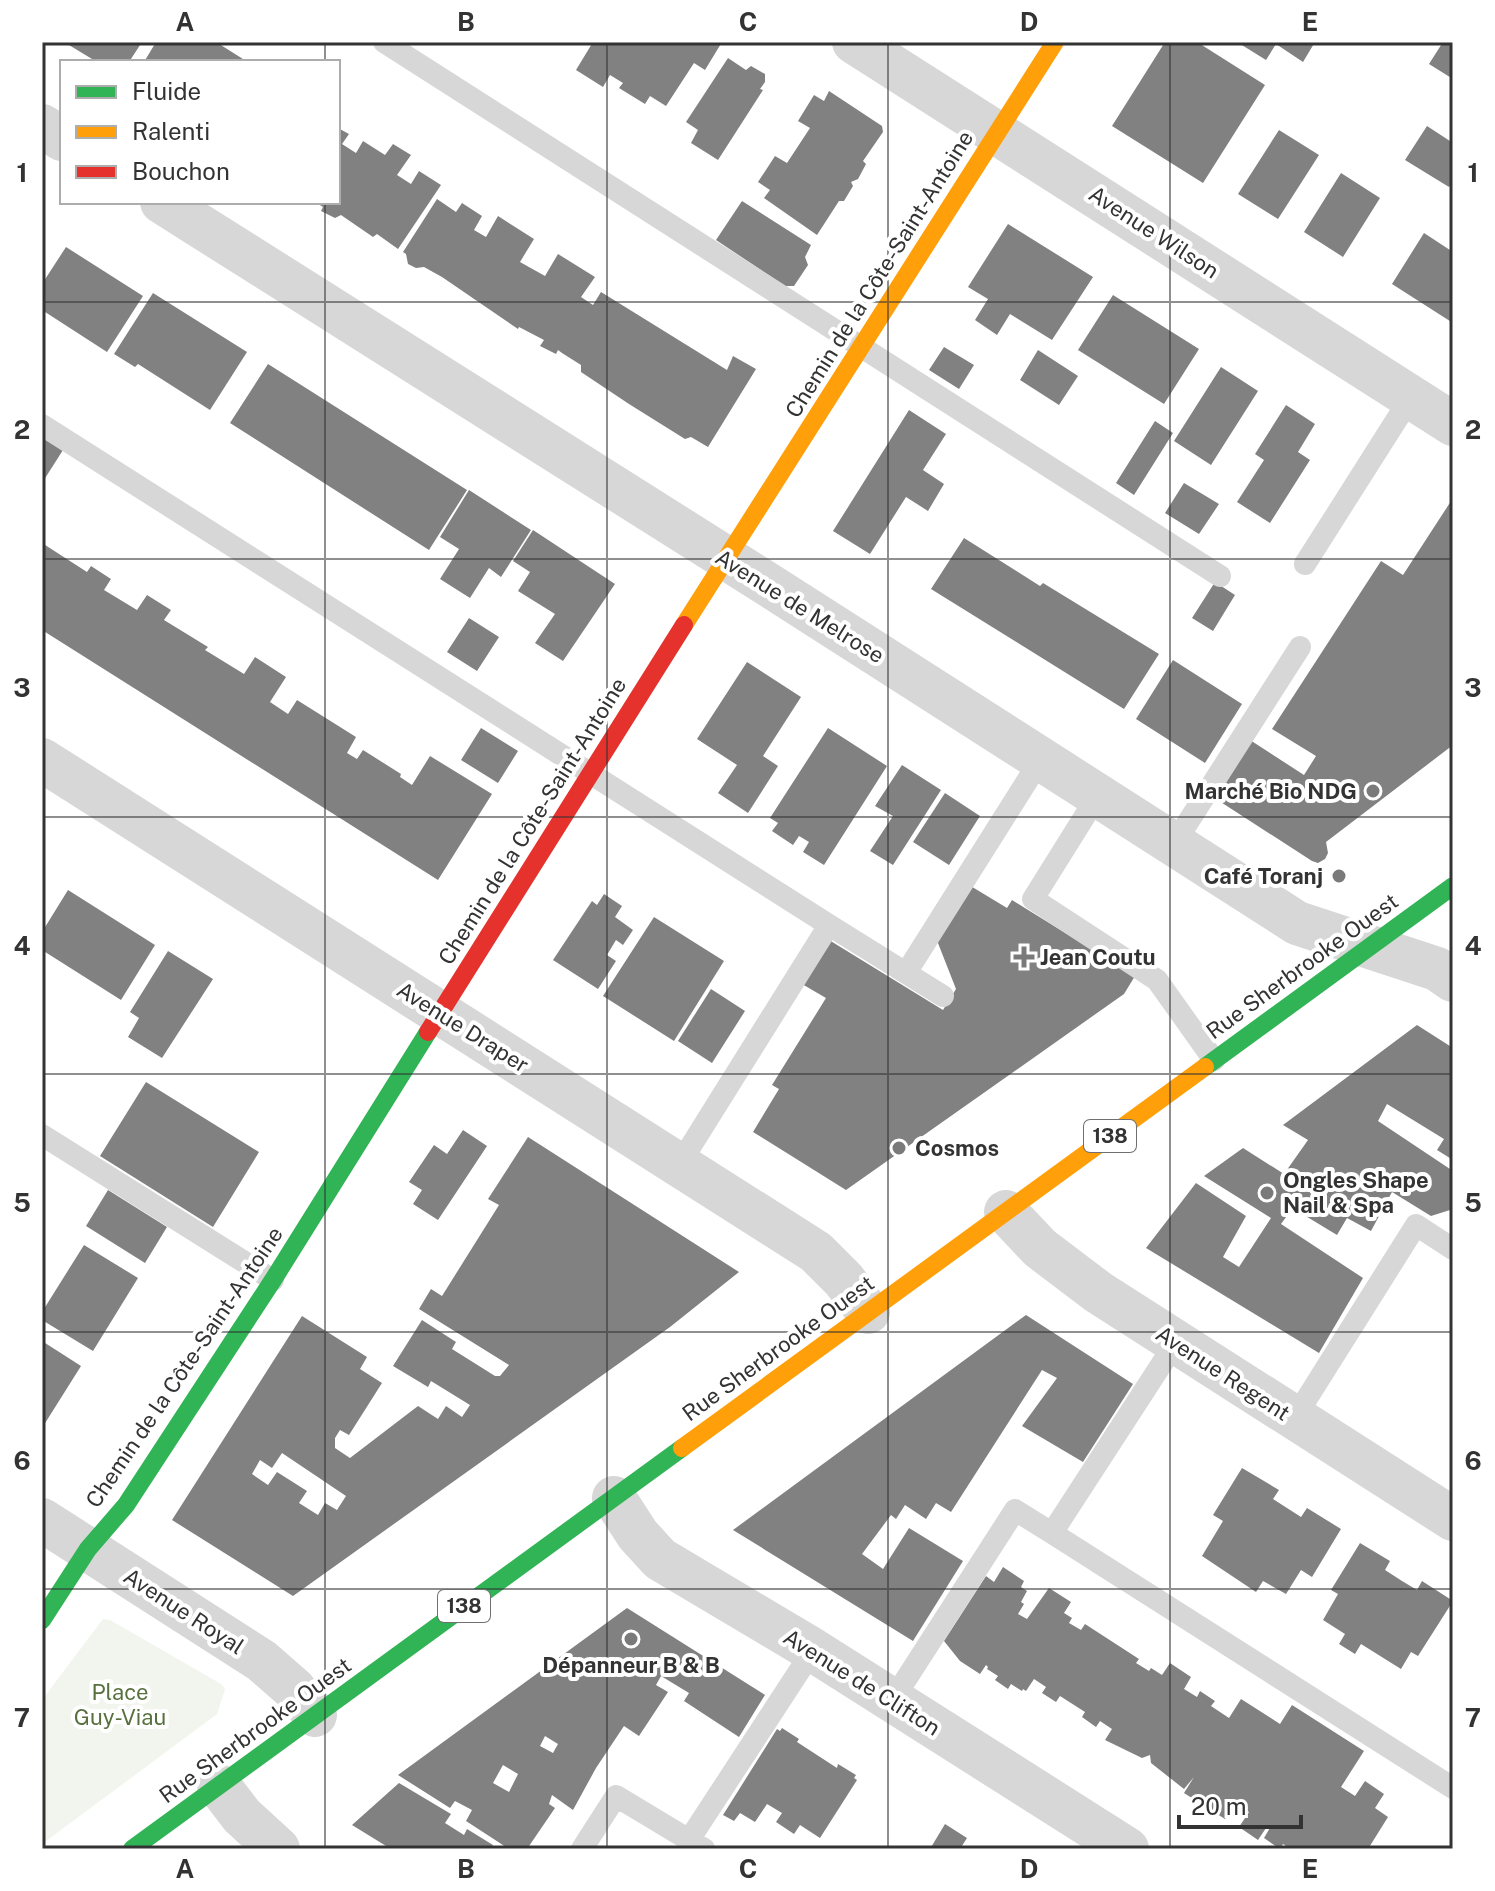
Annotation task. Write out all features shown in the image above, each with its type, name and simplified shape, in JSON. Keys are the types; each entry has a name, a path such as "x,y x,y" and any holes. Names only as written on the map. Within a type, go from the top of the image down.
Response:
{"street":[{"name":"Avenue Wilson","path":"854,42 1453,424"},
{"name":"Chemin de la Côte-Saint-Antoine","path":"42,1620 88,1549 126,1505 273,1280 590,773 1055,42"},
{"path":"42,126 60,138"},
{"name":"Avenue de Melrose","path":"165,204 1297,923 1437,969 1453,980"},
{"name":"Avenue Draper","path":"42,760 816,1252 844,1280 868,1312"},
{"name":"Rue Sherbrooke Ouest","path":"132,1849 1453,886"},
{"name":"Avenue Regent","path":"1006,1212 1032,1241 1074,1275 1453,1519"},
{"name":"Avenue de Clifton","path":"614,1498 638,1535 660,1559 813,1650 1127,1849"},
{"name":"Avenue Royal","path":"42,1520 262,1661 294,1689 315,1715"},
{"path":"219,1786 242,1816 278,1849"}],"lane":[{"path":"384,42 1220,576"},
{"path":"1305,564 1411,397"},
{"path":"42,425 943,996"},
{"path":"1174,844 1300,647"},
{"path":"906,973 1041,759"},
{"path":"1098,795 1033,899 1157,980 1214,1060"},
{"path":"679,1165 829,925"},
{"path":"42,1135 273,1280"},
{"path":"1294,1419 1416,1225 1453,1249"},
{"path":"1052,1533 1176,1342"},
{"path":"892,1701 1015,1510 1453,1788"},
{"path":"582,1849 616,1796 697,1844 813,1650"}],"green space":[{"name":"Place Guy-Viau","path":"103,1619 110,1620 225,1689 217,1714 42,1844 42,1700"}],"building":[{"path":"64,42 142,42 130,60 94,60"},
{"path":"156,42 216,42 243,59 242,60 145,60"},
{"path":"593,42 722,42 705,70 694,63 666,106 650,96 645,104 619,88 623,83 610,75 603,87 576,70"},
{"path":"1165,42 1197,42 1265,85 1203,183 1112,126"},
{"path":"1237,42 1315,42 1303,62 1276,44 1266,60"},
{"path":"1443,42 1453,42 1453,79 1429,64"},
{"path":"728,58 746,70 751,66 765,74 765,82 760,89 763,90 718,160 691,143 698,130 686,122"},
{"path":"829,91 882,126 883,132 863,161 866,164 858,179 851,182 853,186 844,201 839,201 817,235 764,198 770,190 758,182 775,156 787,163 810,128 798,121 814,95 824,101"},
{"path":"1427,126 1453,143 1453,181 1449,187 1405,160"},
{"path":"340,129 349,134 342,144 356,153 363,141 385,155 393,144 411,155 397,175 411,184 419,171 441,185 398,249 377,234 373,237 341,215 335,218 321,211 323,207 318,204 340,204"},
{"path":"1279,130 1319,155 1278,219 1238,194"},
{"path":"1341,173 1380,198 1343,257 1304,232"},
{"path":"437,199 456,212 462,203 482,216 474,230 486,237 498,216 534,239 520,262 545,276 558,254 595,277 581,297 593,305 601,292 727,370 733,356 756,369 708,447 691,437 685,439 629,404 581,372 581,365 558,350 556,354 540,346 544,340 518,329 442,277 424,267 416,268 408,264 403,252"},
{"path":"742,201 811,245 805,257 808,265 794,286 785,286 716,240"},
{"path":"1008,224 1093,277 1052,340 1010,314 997,335 975,320 988,299 968,287"},
{"path":"1424,233 1453,252 1453,323 1392,284"},
{"path":"66,247 143,296 107,352 42,310 42,284"},
{"path":"153,293 247,352 210,410 138,364 135,367 114,354"},
{"path":"1113,295 1199,349 1164,404 1078,350"},
{"path":"944,347 974,365 959,389 929,370"},
{"path":"1038,350 1078,376 1059,405 1020,380"},
{"path":"268,364 467,490 429,550 230,423"},
{"path":"1221,367 1258,391 1211,465 1174,441"},
{"path":"1286,405 1315,424 1298,452 1310,460 1270,523 1237,502 1264,460 1255,454"},
{"path":"909,410 946,434 923,470 944,484 928,511 906,497 870,554 833,531"},
{"path":"1155,421 1173,433 1134,495 1116,483"},
{"path":"42,437 63,450 42,483"},
{"path":"1184,483 1219,504 1199,534 1165,513"},
{"path":"469,490 531,530 501,577 489,568 470,598 440,579 459,549 440,537"},
{"path":"1453,498 1453,745 1326,842 1328,853 1325,859 1318,863 1312,861 1213,797 1250,740 1304,775 1316,756 1272,729 1381,561 1403,575"},
{"path":"533,530 615,584 563,661 535,643 555,614 518,591 530,572 513,561"},
{"path":"964,538 1159,654 1124,709 931,589"},
{"path":"42,543 87,572 91,566 111,579 104,590 137,610 147,595 171,610 164,620 244,674 255,657 286,677 270,702 288,714 297,700 356,737 347,753 357,759 363,750 401,774 400,777 412,785 430,756 492,794 438,880 42,630"},
{"path":"1215,582 1235,595 1213,631 1192,618"},
{"path":"469,618 499,637 477,671 447,652"},
{"path":"1173,660 1242,704 1205,763 1136,719"},
{"path":"747,662 801,697 763,756 778,766 748,813 718,793 737,765 697,739"},
{"path":"481,728 518,751 498,783 461,760"},
{"path":"828,728 887,766 824,865 803,852 809,842 799,836 793,845 772,831 778,823 770,818"},
{"path":"902,765 941,790 893,865 870,851 893,816 875,806"},
{"path":"945,793 980,816 949,865 913,842"},
{"path":"969,885 1007,908 1012,900 1135,976 1124,994 846,1190 753,1132 779,1089 772,1085 826,998 802,984 829,940 943,1010 956,989 936,938"},
{"path":"68,890 155,945 121,1000 42,950 42,932"},
{"path":"604,894 622,906 615,917 633,930 623,945 616,940 607,955 616,961 598,989 553,960 592,901 597,905"},
{"path":"654,917 724,961 674,1041 603,996"},
{"path":"168,951 213,979 162,1058 128,1037 139,1018 130,1012"},
{"path":"711,989 745,1011 712,1063 678,1041"},
{"path":"1417,1025 1453,1048 1453,1160 1437,1150 1444,1139 1387,1104 1378,1121 1453,1171 1453,1205 1450,1210 1431,1216 1392,1192 1371,1231 1347,1218 1337,1235 1299,1212 1289,1213 1281,1224 1363,1278 1319,1353 1146,1248 1196,1183 1246,1216 1223,1257 1239,1267 1271,1218 1204,1176 1243,1148 1284,1174 1308,1140 1283,1125"},
{"path":"146,1082 259,1152 213,1227 100,1156"},
{"path":"463,1130 487,1146 438,1220 413,1204 422,1190 409,1182 434,1145 447,1154"},
{"path":"528,1137 739,1272 670,1327 293,1596 172,1520 302,1316 367,1357 360,1369 382,1383 349,1435 340,1430 335,1438 335,1448 350,1458 418,1406 438,1419 446,1406 462,1417 470,1405 431,1381 428,1387 393,1366 422,1320 456,1342 452,1349 495,1376 500,1376 509,1365 419,1309 431,1289 442,1296 499,1205 488,1199","holes":["282,1453 346,1496 337,1510 325,1503 318,1515 299,1503 307,1491 277,1472 268,1485 252,1474 260,1460 272,1468"]},
{"path":"108,1190 167,1227 145,1263 86,1226"},
{"path":"84,1245 138,1278 93,1351 42,1320 42,1312"},
{"path":"1026,1315 1133,1384 1083,1462 1022,1426 1057,1378 1042,1370 951,1512 936,1503 926,1519 905,1505 896,1519 891,1515 862,1554 883,1569 909,1528 963,1561 913,1641 733,1530"},
{"path":"42,1341 81,1366 42,1428"},
{"path":"1242,1468 1279,1490 1273,1499 1301,1517 1307,1508 1341,1529 1312,1577 1301,1570 1286,1594 1263,1581 1256,1592 1202,1556 1223,1521 1213,1515"},
{"path":"1360,1543 1390,1561 1385,1570 1402,1581 1417,1590 1422,1581 1453,1601 1418,1656 1411,1652 1401,1669 1361,1644 1355,1654 1339,1644 1345,1634 1323,1620 1338,1594 1331,1590"},
{"path":"1003,1567 1024,1581 1021,1587 1027,1591 1018,1614 1027,1619 1049,1588 1071,1602 1064,1613 1072,1618 1069,1623 1081,1630 1085,1624 1139,1659 1136,1663 1149,1671 1151,1668 1162,1675 1170,1663 1191,1677 1184,1689 1197,1697 1200,1691 1215,1701 1211,1706 1229,1718 1241,1699 1280,1724 1292,1705 1364,1751 1341,1787 1355,1796 1365,1781 1384,1794 1375,1808 1388,1817 1368,1849 1291,1849 1283,1844 1280,1849 1264,1838 1271,1826 1268,1825 1258,1840 1239,1827 1249,1812 1235,1804 1225,1819 1184,1793 1194,1777 1184,1789 1151,1763 1150,1755 1142,1758 1105,1740 1112,1729 1100,1721 1096,1727 1082,1717 1085,1712 1060,1696 1056,1702 1042,1693 1046,1687 1034,1679 1026,1691 1011,1684 1008,1689 995,1680 998,1676 986,1665 980,1674 960,1661 944,1641 986,1576 994,1582"},
{"path":"627,1608 765,1695 739,1737 684,1701 689,1693 661,1676 656,1685 668,1692 639,1736 624,1726 573,1810 552,1795 549,1804 555,1808 527,1849 509,1849 466,1821 472,1810 455,1801 450,1808 398,1775","holes":["545,1736 558,1744 553,1753 540,1746","503,1765 518,1774 509,1792 493,1783"]},
{"path":"782,1728 799,1739 797,1742 837,1768 838,1764 856,1775 854,1778 857,1780 820,1838 800,1825 794,1834 776,1822 782,1813 767,1804 755,1822 740,1813 734,1821 723,1815 777,1729 780,1731"},
{"path":"399,1783 451,1814 445,1823 464,1835 467,1829 493,1845 491,1849 391,1849 352,1825"},
{"path":"945,1824 967,1838 960,1849 930,1849"}],"traffic: fast":[{"path":"1205,1067 1453,886"},
{"path":"42,1620 88,1549 126,1505 273,1280 428,1032"},
{"path":"132,1849 682,1448"}],"traffic: slow":[{"path":"684,625 1055,42"},
{"path":"682,1448 1205,1067"}],"traffic: jam":[{"path":"428,1032 684,625"}],"place":[{"name":"Marché Bio NDG","path":"1373,791"},
{"name":"Café Toranj","path":"1339,876"},
{"name":"Jean Coutu","path":"1024,957"},
{"name":"Cosmos","path":"899,1148"},
{"name":"Ongles Shape Nail & Spa","path":"1267,1193"},
{"name":"Dépanneur B & B","path":"631,1639"}]}
